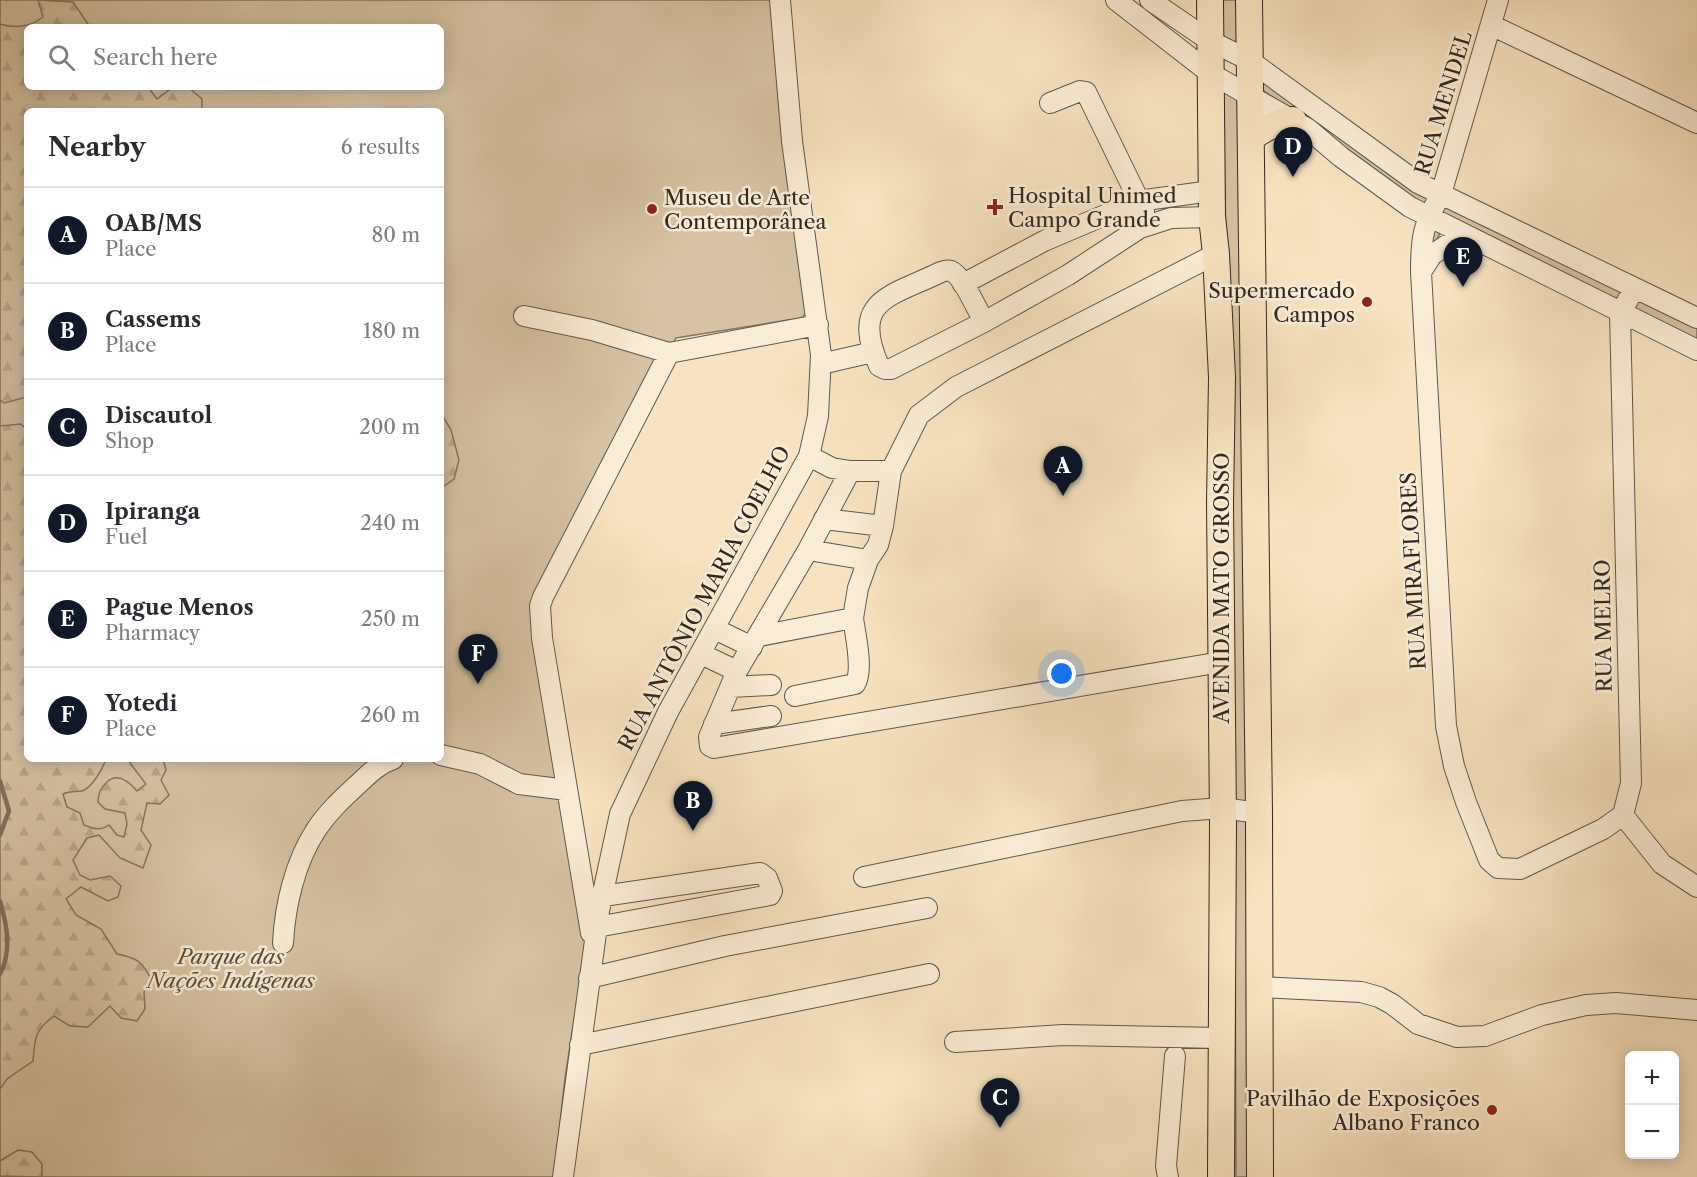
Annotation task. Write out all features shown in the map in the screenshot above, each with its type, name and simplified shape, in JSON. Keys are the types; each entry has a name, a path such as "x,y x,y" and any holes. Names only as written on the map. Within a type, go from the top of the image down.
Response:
{"main road":[{"name":"AVENIDA MATO GROSSO","path":"1210,0 1212,217 1222,376 1221,1177"},
{"name":"AVENIDA MATO GROSSO","path":"1249,0 1260,813 1260,1177"},
{"path":"1251,138 1264,128 1293,120"},
{"path":"1222,376 1229,395 1236,402 1244,406 1255,407"}],"street":[{"name":"RUA ANTÔNIO MARIA COELHO","path":"563,1177 597,927 620,814 668,712 809,456 818,416 821,359 818,325 792,141 780,0"},
{"path":"1116,0 1210,73 1308,129 1341,157 1410,207 1697,350"},
{"path":"1150,0 1210,41 1249,60 1418,183 1697,318"},
{"name":"RUA MENDEL","path":"1428,217 1441,194 1498,0"},
{"path":"1491,25 1697,123"},
{"path":"1050,103 1080,91 1086,92 1138,201 1152,224"},
{"path":"1341,157 1358,152 1379,154"},
{"path":"963,284 1044,241 1138,201 1212,191"},
{"path":"984,322 963,284 954,272 949,270 880,302 870,314 871,345 879,366 891,369 984,322 1068,275 1140,228 1171,218 1212,217"},
{"name":"RUA MIRAFLORES","path":"1428,217 1421,240 1421,272 1446,726 1454,766 1489,860 1498,868 1520,869 1603,829 1623,815"},
{"path":"1421,272 1432,255 1463,234"},
{"path":"795,696 855,684 858,679 859,664 853,618 858,588 868,560 879,545 891,471 919,415 956,387 1216,254"},
{"path":"1620,313 1635,288"},
{"name":"RUA MELRO","path":"1620,313 1631,783 1623,815"},
{"path":"524,316 592,330 669,353 818,325"},
{"path":"821,359 871,345"},
{"path":"594,950 540,625 540,606 669,353"},
{"path":"809,456 832,468 850,471 891,471"},
{"path":"850,471 734,679 709,737 709,743 714,747 1221,662"},
{"path":"824,519 883,526"},
{"path":"808,550 868,560"},
{"path":"715,629 755,641 853,618"},
{"path":"701,654 734,679 771,686"},
{"path":"714,724 771,716"},
{"path":"444,756 480,764 519,784 567,790"},
{"path":"283,943 288,903 303,853 316,830 333,807 372,771 388,762"},
{"path":"864,878 1182,811 1222,808 1260,813"},
{"path":"1623,815 1662,864 1697,887"},
{"path":"597,927 770,895 772,891 767,878 760,873 603,896"},
{"path":"590,978 725,946 927,908"},
{"path":"580,1045 929,974"},
{"path":"1260,987 1361,992 1392,1004 1418,1024 1456,1037 1485,1036 1542,1016 1586,1005 1616,1003 1697,1010"},
{"path":"955,1041 1063,1035 1222,1038"},
{"path":"1168,1177 1166,1166 1175,1056"}],"green space":[{"name":"Parque das Nações Indígenas","path":"0,0 772,0 807,313 801,318 676,338 541,597 587,936 565,1078 554,1177 0,1177"},
{"path":"38,0 73,2 88,24 30,24 43,17"},
{"path":"1223,0 1242,0 1241,50 1223,44"},
{"path":"0,24 23,26 24,90 150,90 157,99 169,90 192,90 202,99 202,108 24,108 24,398 4,403 0,400"},
{"path":"1262,75 1360,143 1697,322 1697,340 1447,220 1428,253 1431,211 1395,189 1345,147 1261,89"},
{"path":"1223,86 1245,99 1258,1177 1236,1177 1234,660"},
{"path":"444,418 451,430 459,460 454,479 444,486"},
{"path":"21,424 24,427 24,762 104,762 90,786 82,791 63,794 67,807 80,813 84,825 97,829 109,825 117,835 124,837 127,824 125,813 105,809 98,802 100,791 106,782 120,778 137,791 146,784 130,762 164,762 166,770 161,780 169,795 160,804 147,803 141,830 151,845 143,868 120,858 99,835 87,838 73,860 80,875 90,880 110,876 121,886 118,897 108,901 81,887 66,899 76,915 101,929 117,954 138,961 145,968 151,979 144,992 145,1009 137,1021 121,1018 110,1006 88,1027 70,1026 54,1016 39,1031 34,1046 33,1061 7,1079 0,1089 0,426"},
{"path":"18,1150 32,1152 42,1164 42,1177 0,1176 0,1161"}],"waterway":[{"path":"0,781 9,811 0,835"},
{"path":"0,901 7,938 6,956 0,974"}],"place":[{"name":"Ipiranga","path":"1293,177"},
{"name":"Hospital Unimed Campo Grande","path":"995,207"},
{"name":"Museu de Arte Contemporânea","path":"652,209"},
{"name":"Pague Menos","path":"1463,287"},
{"name":"Supermercado Campos","path":"1367,302"},
{"name":"OAB/MS","path":"1063,496"},
{"name":"Yotedi","path":"478,684"},
{"name":"Cassems","path":"693,831"},
{"name":"Pavilhão de Exposições Albano Franco","path":"1492,1110"},
{"name":"Discautol","path":"1000,1128"}]}
